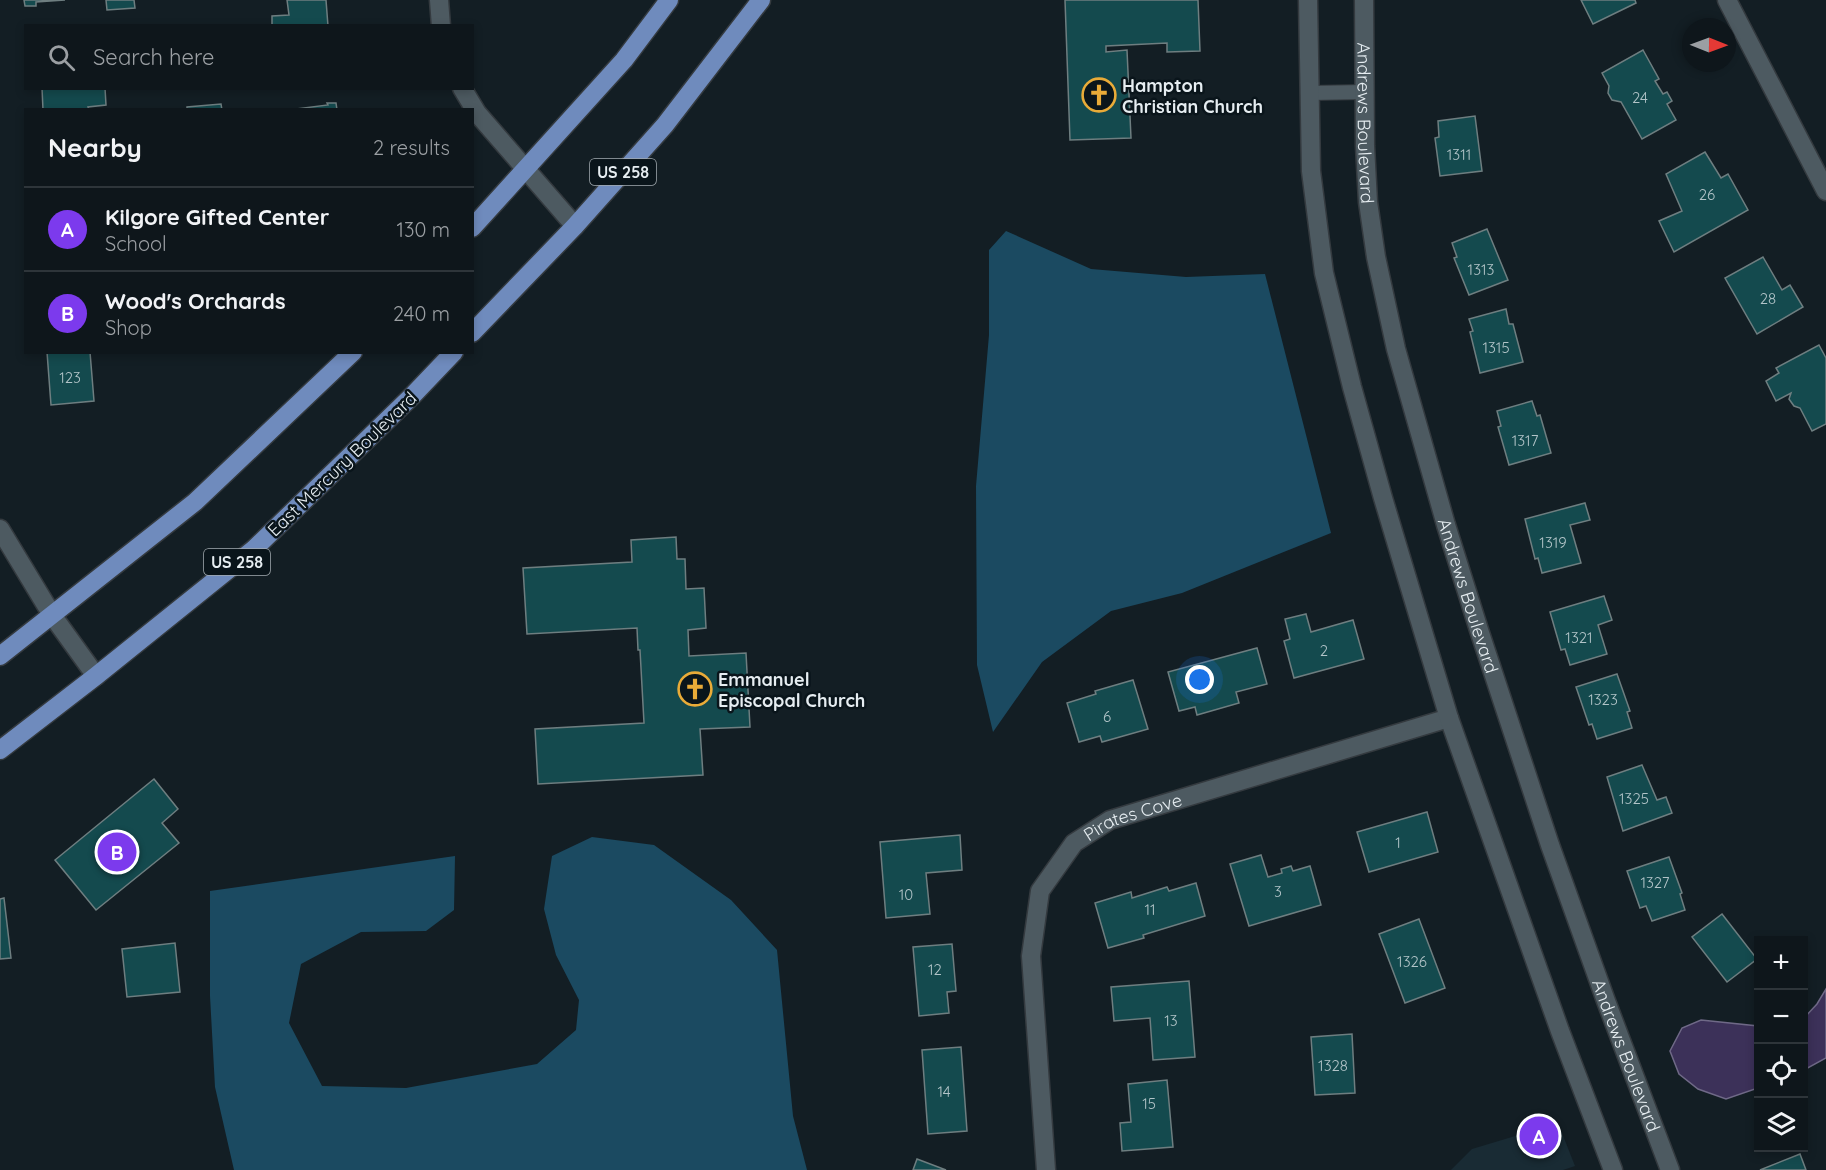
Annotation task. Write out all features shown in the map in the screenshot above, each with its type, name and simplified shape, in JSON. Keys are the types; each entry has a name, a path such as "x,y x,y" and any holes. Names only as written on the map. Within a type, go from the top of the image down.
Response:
{"main road":[{"path":"474,226 624,60 669,0"},
{"name":"US 258","path":"474,331 575,226 665,125 761,0"},
{"path":"0,656 195,502 351,354"},
{"name":"East Mercury Boulevard","path":"0,750 254,549 405,403 452,354"}],"street":[{"path":"439,0 441,24"},
{"path":"1308,0 1311,171 1324,273 1352,387 1449,718 1560,1031 1613,1170"},
{"name":"Andrews Boulevard","path":"1364,0 1364,92 1368,202 1376,258 1399,360 1446,525 1550,845 1670,1170"},
{"path":"1727,0 1826,191"},
{"path":"463,90 477,113 575,226"},
{"path":"0,529 52,615 96,675"},
{"name":"Pirates Cove","path":"1046,1170 1031,956 1040,891 1074,843 1110,820 1449,718"}],"lane":[{"path":"1310,93 1364,92"}],"shaded area":[{"path":"1006,231 1091,269 1186,277 1265,274 1331,533 1182,593 1111,611 1042,662 993,732 977,665 976,486 989,335 989,250"},
{"path":"592,837 654,845 731,900 777,950 793,1116 807,1170 234,1170 215,1087 210,996 210,891 455,856 454,910 426,931 361,932 301,964 289,1023 322,1086 406,1088 537,1064 576,1030 579,1000 556,955 544,909 552,856"},
{"path":"1826,989 1826,1058 1808,1068 1808,1014"},
{"path":"1701,1020 1754,1026 1754,1089 1726,1099 1698,1089 1679,1074 1670,1051 1682,1028"},
{"path":"1558,1123 1575,1166 1563,1170 1451,1170 1472,1149"}],"building":[{"path":"24,0 65,0 36,2 36,6 25,6"},
{"path":"106,0 134,0 135,8 107,10"},
{"path":"287,0 326,0 328,24 272,24 272,16 289,15"},
{"name":"Hampton Christian Church","path":"1065,0 1198,0 1200,51 1167,52 1167,43 1106,46 1106,52 1127,50 1131,138 1070,140"},
{"path":"1581,0 1635,0 1636,3 1593,24"},
{"path":"1643,50 1659,79 1655,81 1663,94 1667,92 1672,101 1667,104 1676,120 1642,139 1621,102 1612,100 1608,93 1609,86 1602,73"},
{"path":"42,90 105,90 106,105 88,108 43,108"},
{"path":"327,103 336,103 337,108 304,108 328,105"},
{"path":"221,104 222,108 187,108"},
{"path":"1475,116 1482,171 1440,176 1435,138 1439,137 1438,121"},
{"path":"1705,152 1721,178 1728,174 1748,210 1674,252 1659,221 1682,211 1666,174"},
{"path":"1487,229 1508,280 1469,295 1454,258 1457,257 1452,243"},
{"path":"1763,257 1782,290 1790,285 1803,307 1757,334 1725,278"},
{"path":"1506,309 1509,324 1513,324 1523,362 1480,373 1469,319"},
{"path":"1819,345 1826,358 1826,424 1812,431 1800,408 1794,406 1789,399 1791,393 1776,401 1766,381 1779,373 1776,368"},
{"path":"47,354 90,354 94,401 51,405"},
{"path":"1532,401 1537,416 1540,415 1551,453 1509,465 1498,427 1501,426 1497,411"},
{"path":"1585,503 1590,520 1570,525 1581,563 1542,573 1538,558 1535,559 1525,519"},
{"name":"Emmanuel Episcopal Church","path":"676,537 677,559 685,559 686,589 704,588 706,628 688,630 689,656 746,653 750,727 700,729 703,775 538,784 535,729 644,723 640,650 638,650 637,628 527,634 523,568 632,562 631,540"},
{"path":"1604,596 1612,620 1598,625 1607,654 1570,665 1565,649 1561,650 1550,612"},
{"path":"1306,614 1311,632 1353,620 1364,659 1294,678 1284,641 1290,639 1285,619"},
{"path":"1257,648 1267,684 1236,692 1239,703 1197,715 1195,707 1179,711 1168,672"},
{"path":"1617,674 1630,711 1627,712 1632,728 1597,739 1592,724 1589,725 1576,687"},
{"path":"1133,680 1148,729 1102,742 1100,736 1079,742 1067,703 1096,694 1095,691"},
{"path":"1642,765 1657,800 1666,797 1672,813 1623,831 1607,777"},
{"path":"154,779 178,809 162,823 179,843 96,910 55,860"},
{"path":"1427,812 1438,852 1369,872 1357,832"},
{"path":"960,835 962,870 926,873 930,914 886,918 880,842"},
{"path":"1261,855 1268,877 1282,873 1281,869 1291,866 1293,871 1310,866 1321,905 1249,926 1230,864"},
{"path":"1669,857 1682,893 1680,894 1685,910 1652,921 1646,906 1640,908 1627,871"},
{"path":"1196,883 1205,916 1108,948 1095,903 1131,892 1132,898 1167,887 1169,891"},
{"path":"4,898 11,958 0,959 0,899"},
{"path":"1722,914 1754,955 1754,961 1727,982 1692,937"},
{"path":"1419,919 1445,988 1405,1003 1379,934"},
{"path":"175,943 180,992 127,997 122,949"},
{"path":"952,944 956,991 947,992 949,1013 919,1016 913,947"},
{"path":"1189,981 1195,1057 1153,1060 1150,1018 1114,1021 1111,987"},
{"path":"1352,1034 1355,1093 1315,1095 1311,1037"},
{"path":"961,1047 967,1131 928,1134 922,1050"},
{"path":"1167,1080 1173,1147 1122,1151 1120,1123 1131,1122 1128,1084"},
{"path":"1800,1154 1806,1170 1760,1170"},
{"path":"917,1159 946,1170 913,1170"}],"place":[{"name":"Hampton Christian Church","path":"1099,95"},
{"name":"Emmanuel Episcopal Church","path":"695,689"},
{"name":"Wood's Orchards","path":"117,852"},
{"name":"Kilgore Gifted Center","path":"1539,1136"}]}
